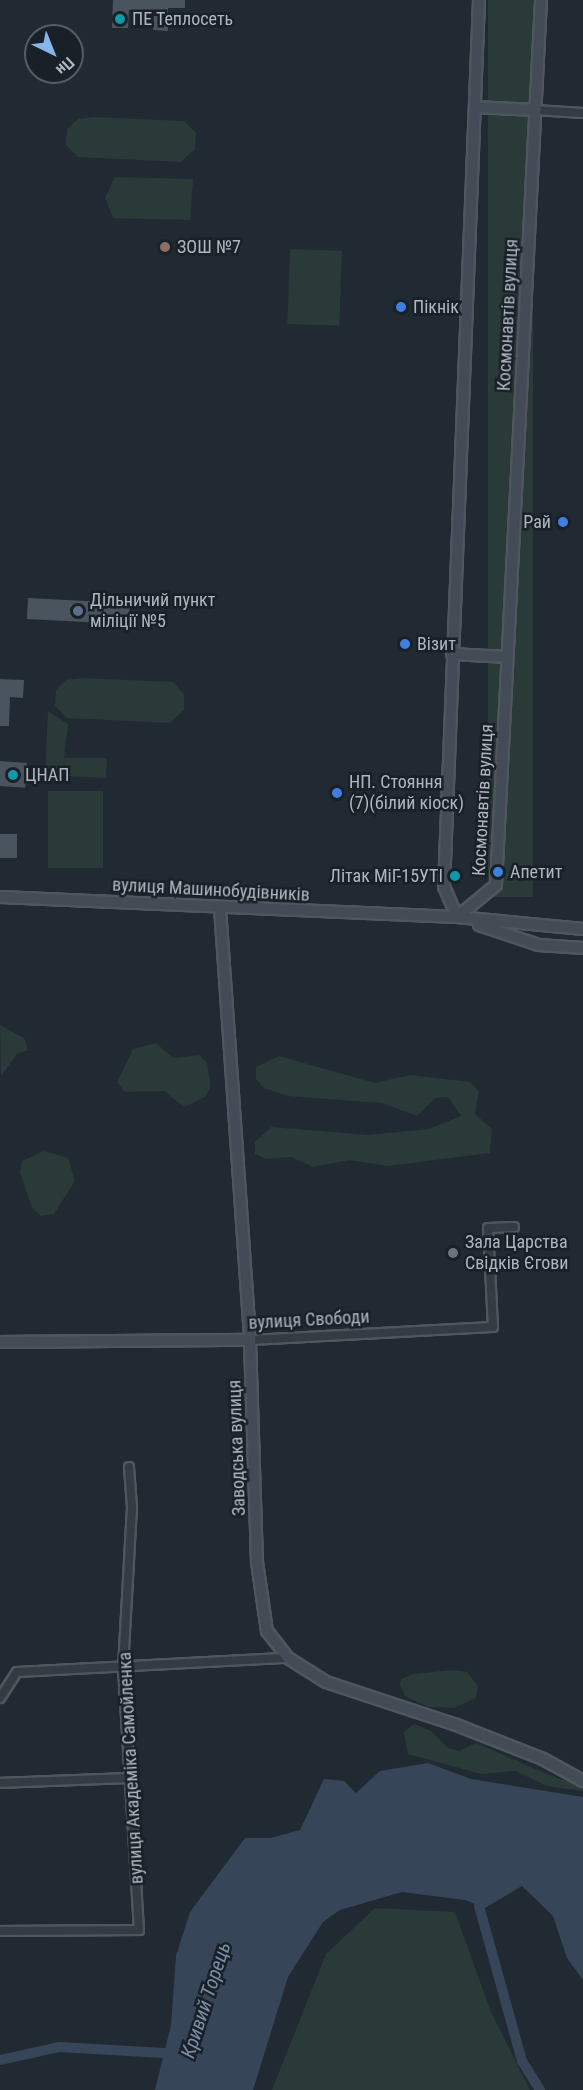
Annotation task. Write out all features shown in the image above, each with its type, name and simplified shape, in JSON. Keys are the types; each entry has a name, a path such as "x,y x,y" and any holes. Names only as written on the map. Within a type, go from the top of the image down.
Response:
{"street":[{"name":"Космонавтів вулиця","path":"479,0 444,886 456,917 496,885 541,0"},
{"path":"475,107 583,113"},
{"path":"452,654 507,657"},
{"name":"вулиця Машинобудівників","path":"0,897 456,917 583,929"},
{"name":"Заводська вулиця","path":"220,908 250,1340 260,1603 267,1631 288,1658 326,1682 465,1728 543,1758 583,1781"},
{"name":"вулиця Машинобудівників","path":"456,917 539,945 583,948"},
{"name":"вулиця Свободи","path":"0,1342 250,1340 493,1327 488,1228 514,1227"},
{"name":"вулиця Академіка Самойленка","path":"0,1931 139,1930 123,1668 132,1507 129,1467"},
{"path":"0,1698 17,1672 288,1658"},
{"path":"0,1783 131,1778"}],"shaded area":[{"path":"488,0 533,0 533,897 488,897"},
{"path":"94,117 184,121 196,133 195,149 181,162 78,157 66,145 67,129 78,119"},
{"path":"115,177 193,179 190,220 113,218 105,198"},
{"path":"290,249 342,251 339,326 287,324"},
{"path":"83,678 173,682 184,694 184,710 170,723 67,718 55,706 56,690 66,680"},
{"path":"48,711 68,724 64,758 107,758 106,778 45,775"},
{"path":"48,791 103,791 103,868 48,868"},
{"path":"0,1025 24,1038 28,1050 17,1054 1,1076"},
{"path":"156,1043 173,1058 199,1055 207,1063 211,1086 205,1097 184,1107 164,1091 125,1092 117,1082 133,1049"},
{"path":"279,1056 375,1083 410,1075 470,1082 479,1091 475,1114 492,1129 490,1153 388,1166 349,1160 313,1167 291,1157 266,1159 255,1154 255,1142 271,1127 368,1135 429,1129 461,1116 448,1097 435,1098 417,1116 382,1103 288,1096 264,1088 256,1079 256,1067"},
{"path":"44,1151 68,1158 75,1181 54,1214 41,1216 32,1208 20,1173 22,1161"},
{"path":"454,1670 467,1672 478,1686 476,1698 454,1708 428,1707 405,1696 400,1685 401,1679 413,1674"},
{"path":"414,1724 431,1731 448,1748 459,1751 476,1743 559,1779 583,1784 583,1791 547,1786 515,1771 481,1774 408,1754 404,1732"},
{"path":"375,1908 455,1912 491,2012 530,2090 272,2090 326,1954"}],"water":[{"name":"Кривий Торець","path":"428,1763 471,1779 583,1797 583,1980 567,1958 553,1916 522,1886 485,1908 465,1900 402,1892 340,1910 323,1922 288,1977 253,2090 155,2090 171,2025 176,1956 190,1912 245,1838 271,1838 300,1830 324,1779 344,1781 356,1793 380,1771"}],"building":[{"name":"ПЕ Теплосеть","path":"113,0 185,0 185,8 168,8 168,31 153,30 154,11 129,10 128,28 112,28"},
{"name":"Дільничий пункт міліції №5","path":"28,598 130,603 129,624 27,619"},
{"path":"0,679 24,680 23,698 10,697 9,726 0,726"},
{"name":"ЦНАП","path":"0,761 27,763 25,788 0,786"},
{"path":"0,834 17,834 17,858 0,858"}],"waterway":[{"path":"479,1906 522,2061 540,2090"},
{"path":"0,2060 59,2047 164,2053"}],"place":[{"name":"ПЕ Теплосеть","path":"120,19"},
{"name":"ЗОШ №7","path":"165,247"},
{"name":"Пікнік","path":"401,307"},
{"name":"Рай","path":"563,522"},
{"name":"Дільничий пункт міліції №5","path":"78,611"},
{"name":"Візит","path":"405,644"},
{"name":"ЦНАП","path":"13,775"},
{"name":"НП. Стояння (7)(білий кіоск)","path":"337,793"},
{"name":"Апетит","path":"498,872"},
{"name":"Літак МіГ-15УТІ","path":"455,876"},
{"name":"Зала Царства Свідків Єгови","path":"453,1253"}]}
